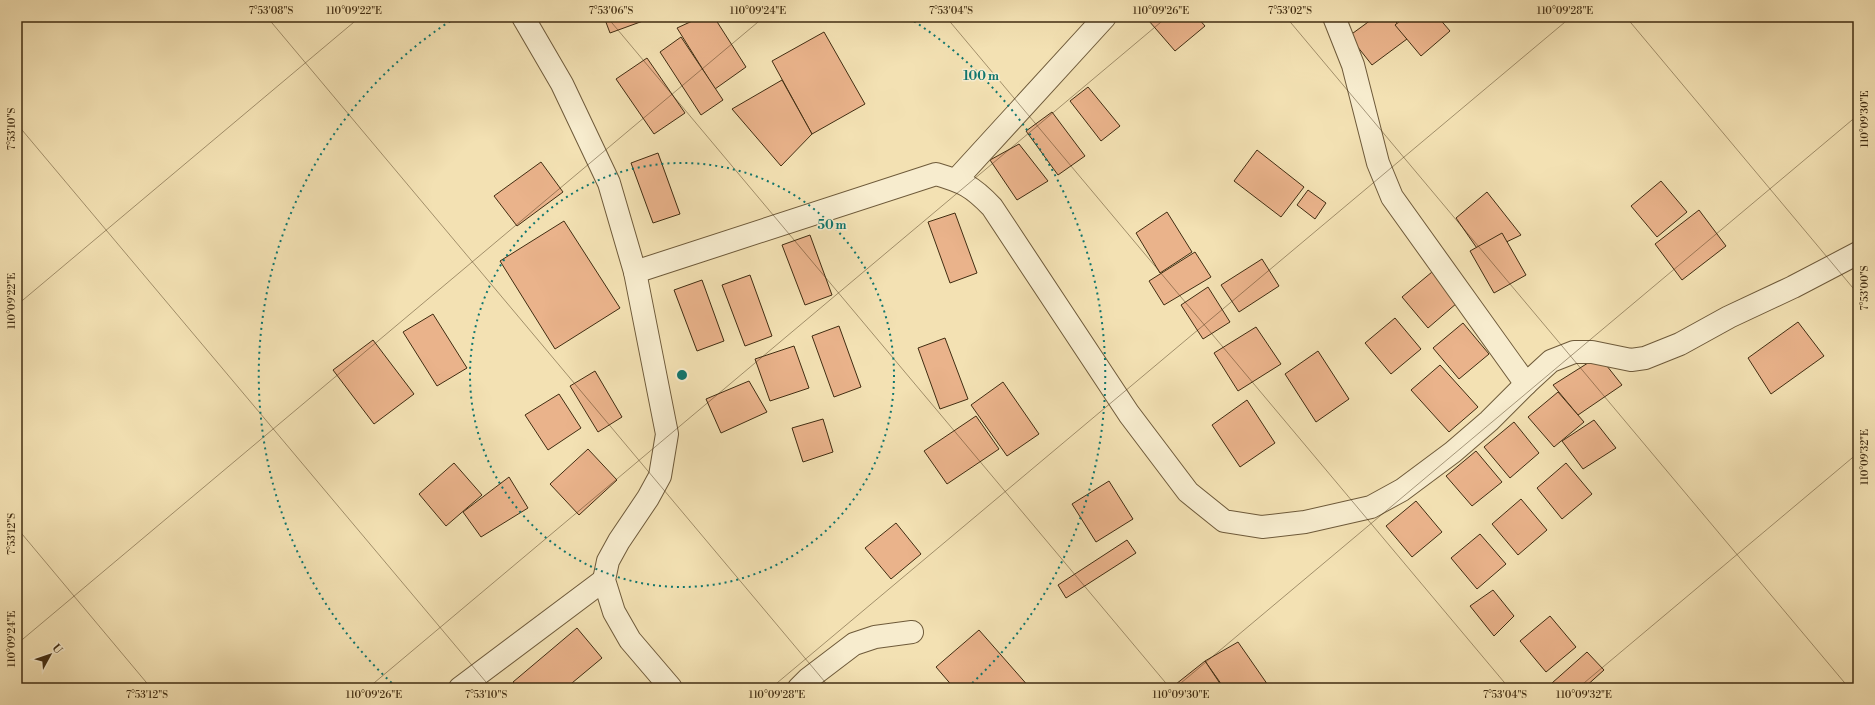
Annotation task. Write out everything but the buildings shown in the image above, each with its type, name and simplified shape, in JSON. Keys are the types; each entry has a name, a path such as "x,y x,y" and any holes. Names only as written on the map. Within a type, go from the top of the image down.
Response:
{"street":[{"path":"523,17 562,84 609,183 635,272 667,434 660,476 648,498 608,561 604,580 614,612 630,640 671,688"},
{"path":"956,180 1105,17"},
{"path":"1334,17 1353,66 1378,163 1392,197 1526,384"},
{"path":"635,272 936,174 956,180 976,190 992,207 1134,420 1188,492 1224,520 1262,527 1305,522 1371,507 1402,490 1453,452 1489,421 1526,384 1552,361 1574,352 1592,352 1631,360 1645,358 1680,344 1729,317 1793,287 1858,253"},
{"path":"460,688 604,580"},
{"path":"799,688 808,679 854,644 875,637 912,632"}]}
